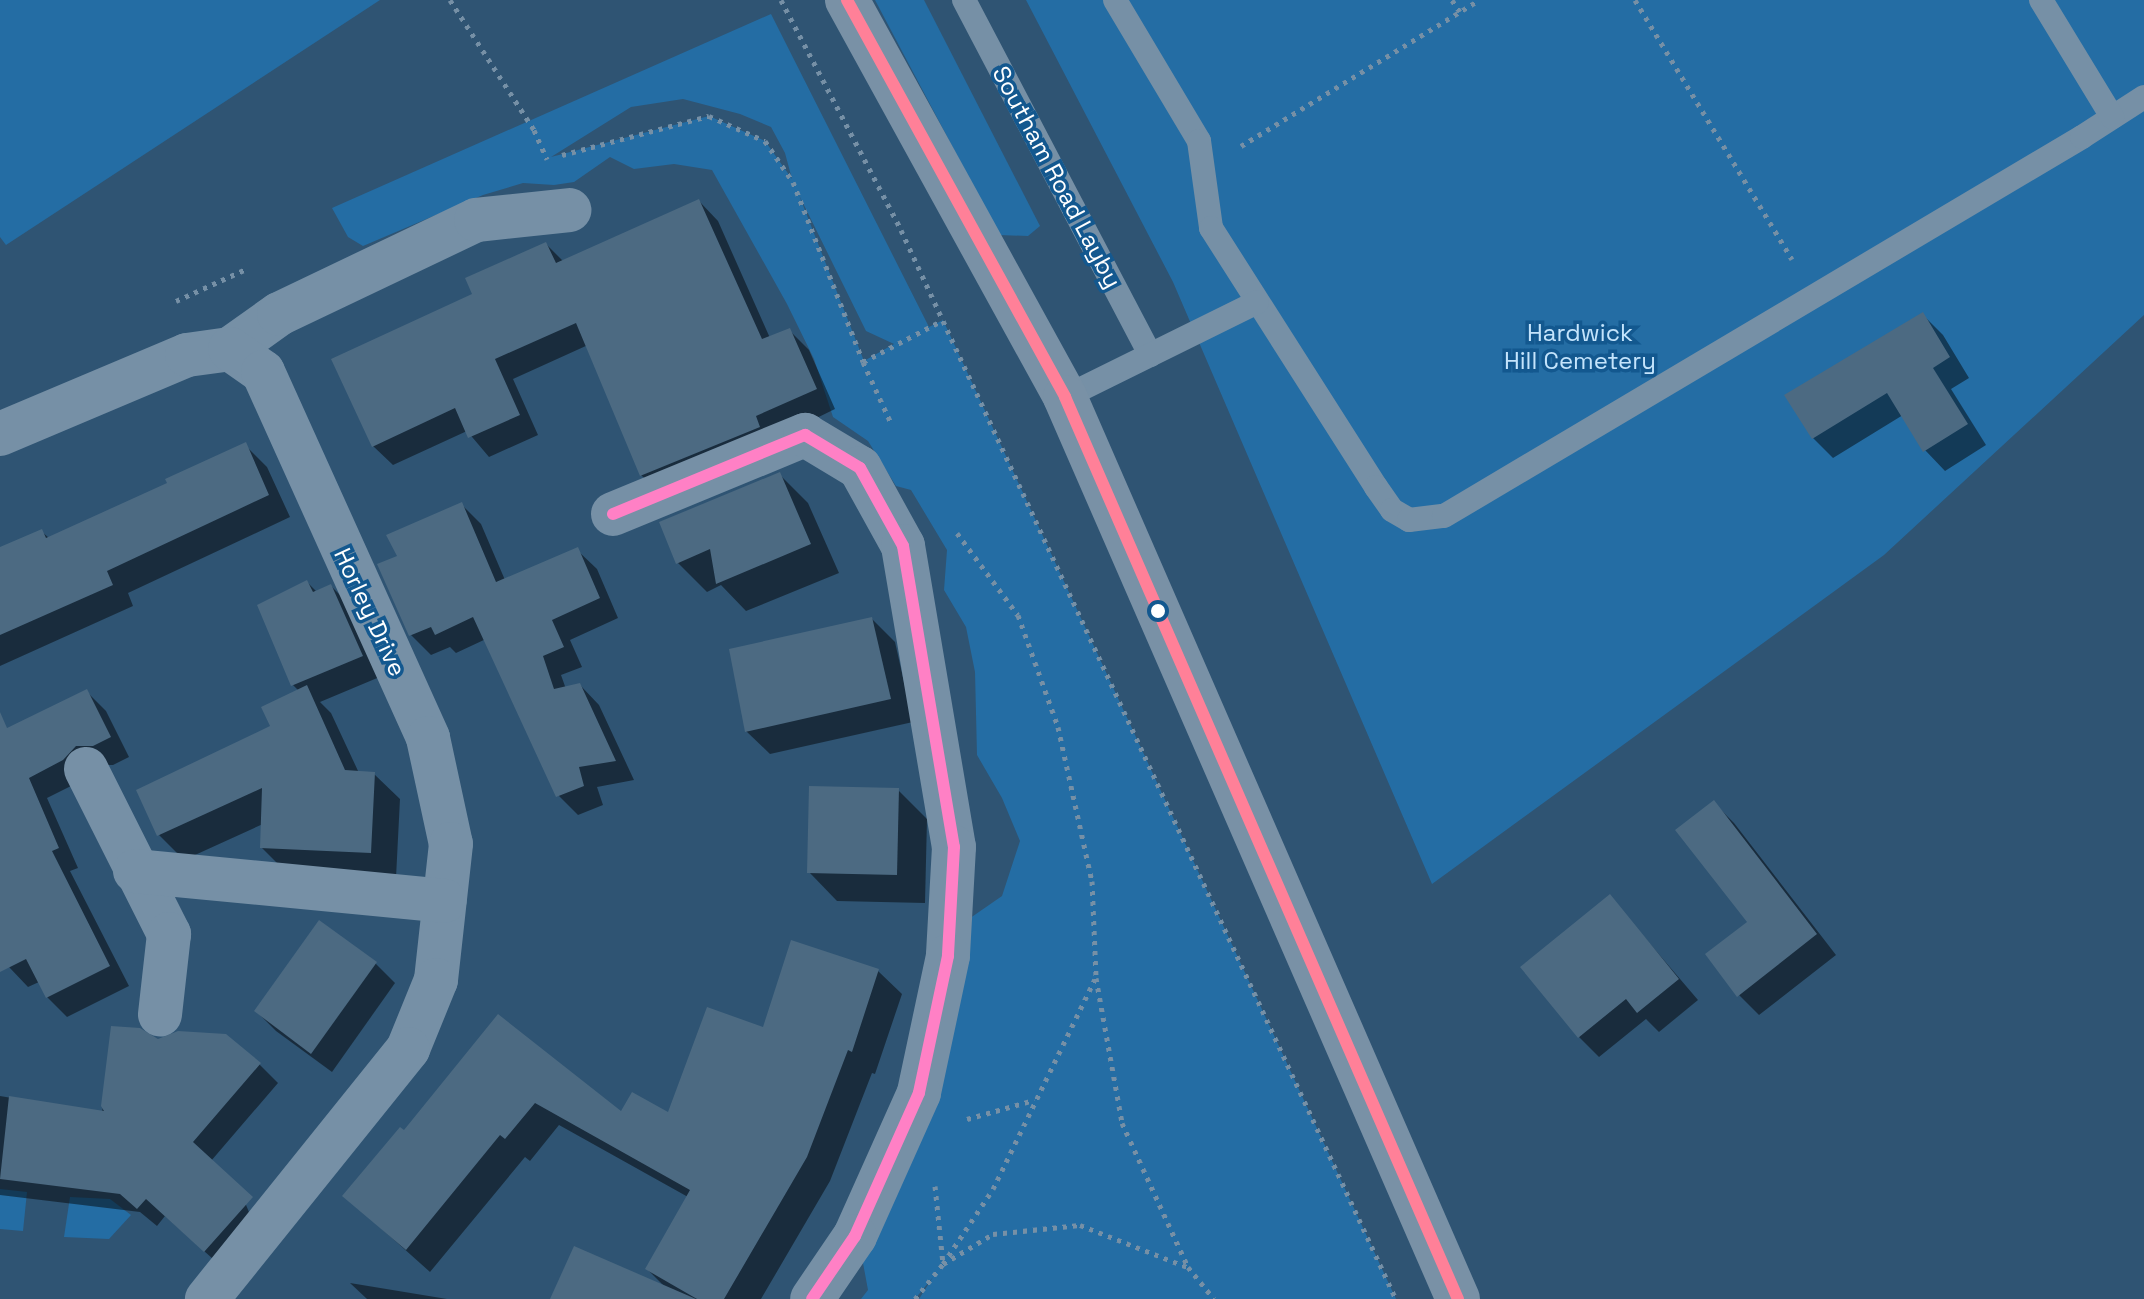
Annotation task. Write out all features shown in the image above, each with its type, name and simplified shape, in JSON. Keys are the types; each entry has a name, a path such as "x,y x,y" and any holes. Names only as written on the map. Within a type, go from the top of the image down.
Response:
{"highway":[{"path":"847,0 1065,397 1458,1299"}],"street":[{"path":"0,434 187,355 230,349 279,314 476,220 569,210"},
{"name":"Horley Drive","path":"207,1299 408,1049 436,980 451,844 428,738 263,372 230,349"},
{"path":"613,514 805,435 860,468 903,546 954,847 948,956 919,1093 855,1236 812,1299"},
{"path":"86,769 169,934 160,1014"},
{"path":"135,871 218,876 445,901"}],"lane":[{"name":"Southam Road Layby","path":"964,0 1150,355"},
{"path":"1115,0 1199,141 1211,228 1376,487 1392,510 1409,520 1444,516 2144,97"},
{"path":"2041,0 2112,117"},
{"path":"1065,397 1257,302"}],"path":[{"path":"450,0 534,130 547,159"},
{"path":"781,0 901,230 1396,1299"},
{"path":"1452,0 1460,12"},
{"path":"1203,169 1479,0"},
{"path":"1635,0 1814,297"},
{"path":"863,362 943,320"},
{"path":"915,1299 943,1264 993,1189 1096,978 1122,1123 1188,1267 1214,1299"},
{"path":"943,1264 993,1234 1080,1225 1188,1267"}],"green space":[{"path":"0,0 380,0 6,245 0,237"},
{"path":"875,0 924,0 1040,226 1028,236 999,235"},
{"name":"Hardwick Hill Cemetery","path":"1026,0 2144,0 2144,315 1884,555 1432,884 1173,282"},
{"path":"771,14 929,327 943,320 1396,1299 919,1299 933,1277 915,1299 861,1299 868,1290 863,1263 950,932 1002,896 1020,841 1002,798 977,755 975,672 966,627 944,590 947,550 911,490 896,486 868,441 833,417 814,359 712,170 674,164 634,169 610,157 574,182 554,185 523,183 483,195 363,246 348,237 332,208","holes":["683,99 740,114 771,127 785,153 792,179 765,141 709,116 551,157 631,107","799,195 866,331 894,344 864,361"]},
{"path":"0,1189 27,1192 23,1231 0,1229"},
{"path":"70,1197 110,1199 131,1215 109,1239 64,1237"}],"building":[{"path":"699,199 762,339 790,328 817,389 756,416 760,427 640,476 576,323 495,359 520,415 468,438 455,408 372,447 331,359 472,294 465,278 546,242 556,263"},
{"path":"1923,312 1950,357 1933,368 1968,424 1923,452 1887,393 1812,439 1784,395"},
{"path":"246,442 269,495 107,571 113,585 0,635 0,547 42,529 46,538 167,483 165,479"},
{"path":"780,472 811,544 716,584 710,549 676,564 659,522"},
{"path":"462,502 496,582 578,547 600,598 552,620 564,647 543,656 554,689 580,683 616,761 579,767 584,786 556,797 473,617 435,635 431,627 409,636 377,564 397,556 386,535"},
{"path":"307,580 313,592 331,584 363,656 291,686 257,605"},
{"path":"872,617 891,699 745,732 729,649"},
{"path":"307,685 345,770 375,772 371,853 260,848 262,788 157,836 136,790 270,726 261,707"},
{"path":"87,689 111,737 93,746 76,746 63,760 29,778 59,848 52,851 110,966 46,998 26,959 0,972 0,712 7,728"},
{"path":"809,786 899,788 897,875 807,873"},
{"path":"1714,800 1817,934 1737,997 1705,954 1747,922 1675,830"},
{"path":"1610,894 1679,979 1637,1013 1626,999 1578,1038 1520,967"},
{"path":"319,920 377,962 311,1054 254,1011"},
{"path":"791,940 879,969 852,1052 848,1050 807,1157 724,1299 697,1299 645,1269 690,1190 535,1103 505,1139 500,1135 406,1250 342,1196 400,1127 404,1130 498,1014 621,1111 632,1092 668,1112 707,1007 763,1027"},
{"path":"111,1026 140,1028 158,1039 178,1031 226,1034 261,1063 193,1142 253,1197 204,1252 146,1199 137,1209 120,1194 0,1179 9,1096 104,1111 101,1106"},
{"path":"574,1246 696,1299 550,1299"}],"transit line":[{"path":"847,0 1065,397 1458,1299"},
{"path":"613,514 805,435 860,468 903,546 954,847 948,956 919,1093 855,1236 812,1299"}]}
